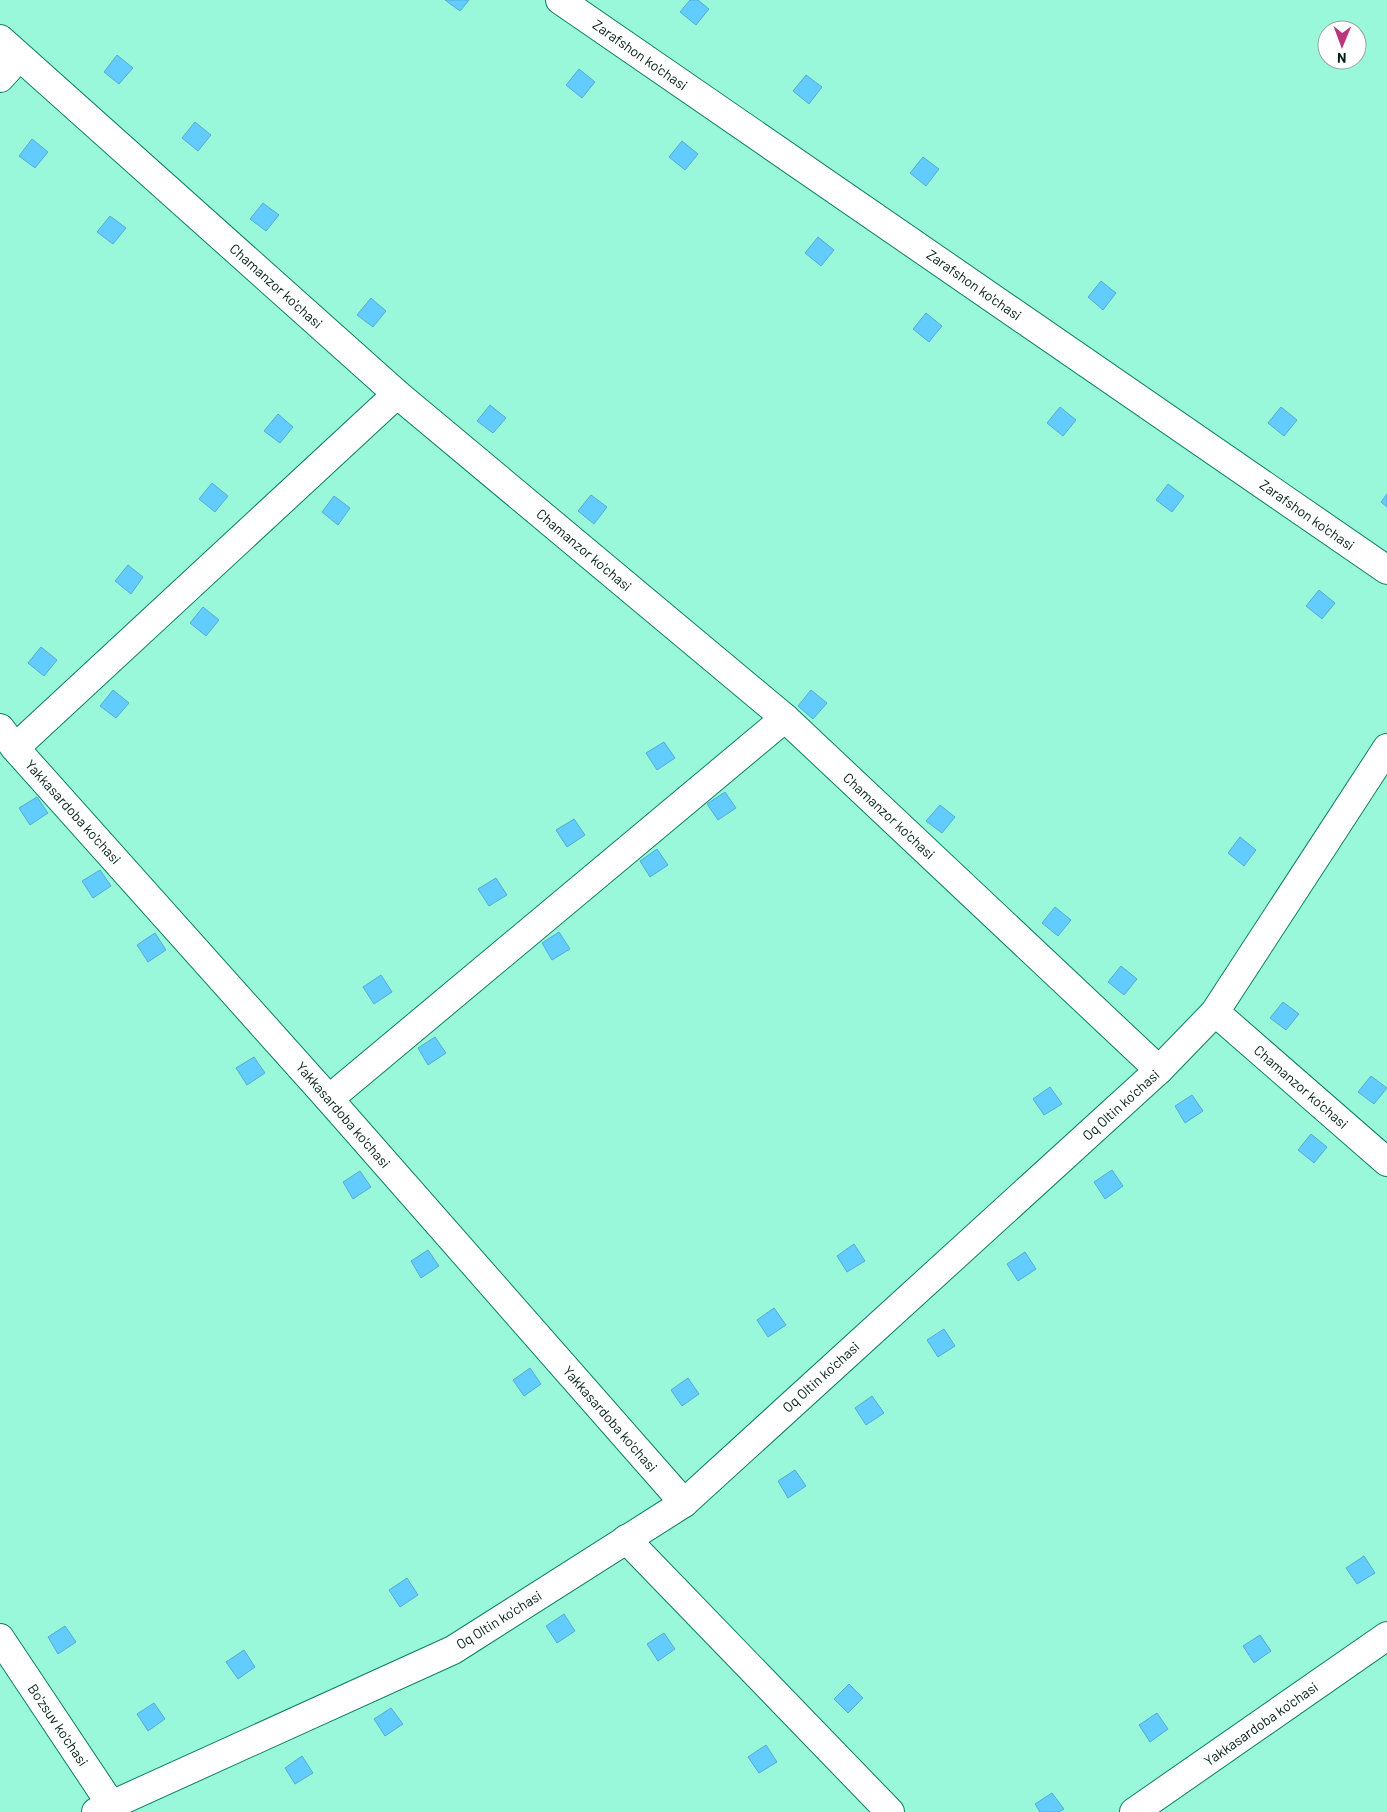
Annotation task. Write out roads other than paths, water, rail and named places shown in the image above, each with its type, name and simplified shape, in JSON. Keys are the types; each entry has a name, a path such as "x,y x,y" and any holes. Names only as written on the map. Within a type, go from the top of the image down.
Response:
{"street":[{"name":"Zarafshon ko'chasi","path":"560,0 1387,570"},
{"path":"0,78 10,48"},
{"name":"Chamanzor ko'chasi","path":"10,48 397,394 785,718 1159,1070"},
{"path":"8,738 397,394"},
{"path":"330,1099 785,718"},
{"name":"Yakkasardoba ko'chasi","path":"8,738 330,1099 684,1502"},
{"name":"Oq Oltin ko'chasi","path":"108,1809 453,1650 684,1502 1159,1070 1215,1012 1387,748"},
{"name":"Chamanzor ko'chasi","path":"1215,1012 1387,1162"},
{"path":"626,1539 890,1812"},
{"name":"Yakkasardoba ko'chasi","path":"1134,1812 1387,1636"},
{"name":"Bo'zsuv ko'chasi","path":"0,1638 108,1809"}]}
